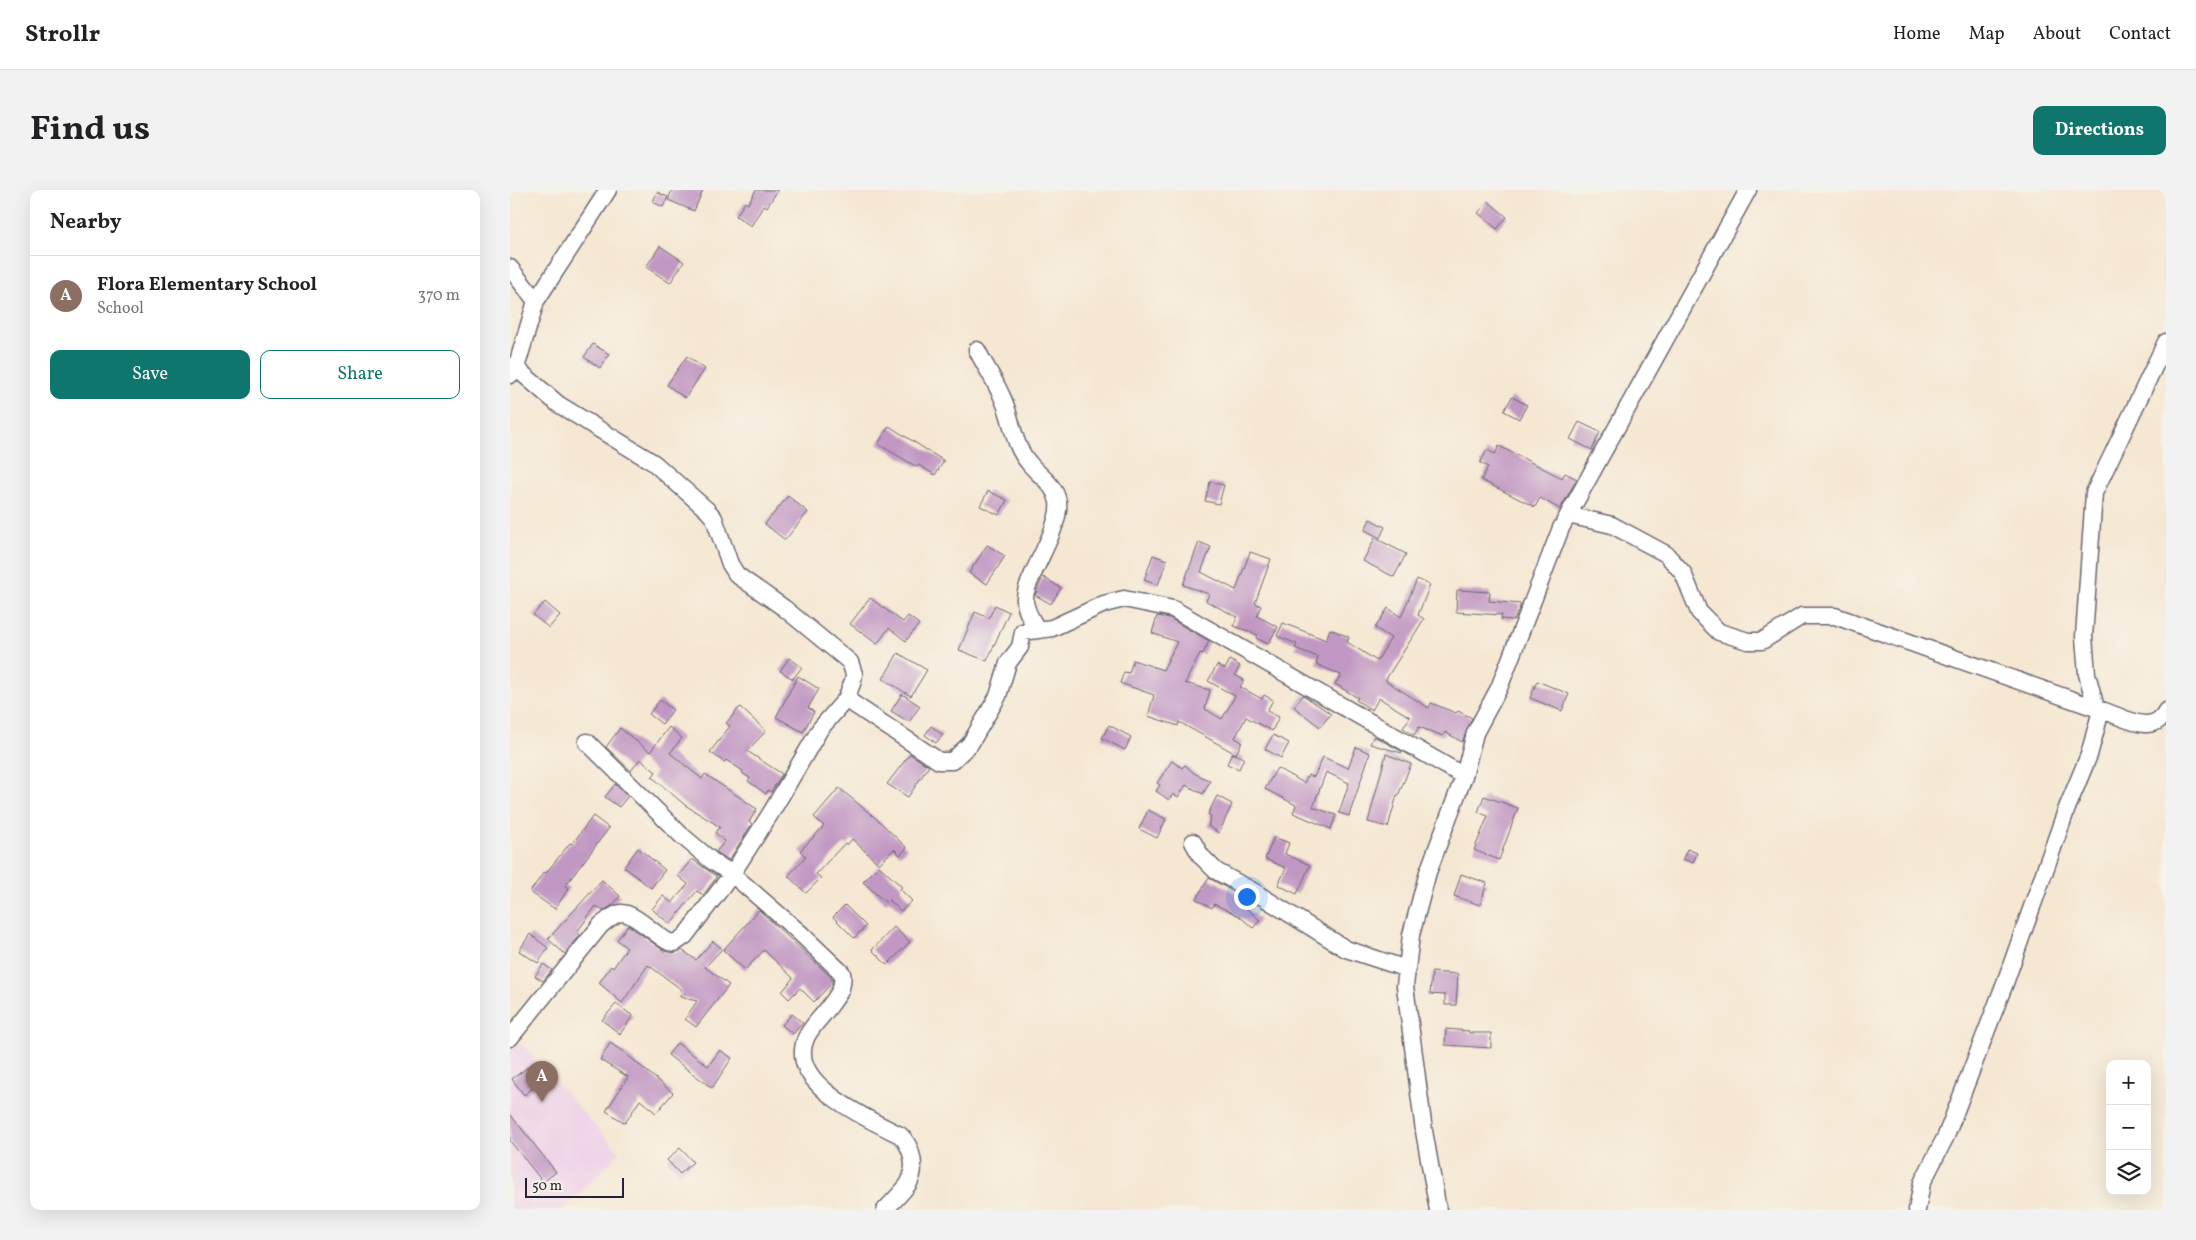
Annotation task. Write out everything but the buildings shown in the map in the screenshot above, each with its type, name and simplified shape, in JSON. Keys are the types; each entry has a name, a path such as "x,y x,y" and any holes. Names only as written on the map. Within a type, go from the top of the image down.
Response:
{"street":[{"path":"510,1038 601,925 613,916 620,913 629,914 665,940 675,942 685,936 732,874 772,811 820,729 846,699 854,674 850,662 798,619 738,575 730,564 714,518 707,510 654,463 558,404 513,371 536,301 608,190"},
{"path":"1438,1210 1412,1050 1405,986 1411,935 1428,872 1464,776 1474,732 1499,688 1561,528 1748,190"},
{"path":"510,268 536,301"},
{"path":"1917,1210 1922,1184 1946,1136 2089,755 2100,714 2087,674 2084,636 2094,493 2166,342"},
{"path":"977,350 1005,403 1016,442 1028,463 1048,482 1055,492 1058,502 1058,514 1052,532 1024,598 1037,629"},
{"path":"1568,515 1612,525 1666,554 1683,573 1699,612 1719,632 1748,641 1762,641 1802,616 1835,616 2142,724 2151,725 2158,723 2166,711"},
{"path":"846,699 939,761 952,761 970,744 998,696 1008,663 1020,647 1023,632 1052,628 1104,604 1124,599 1172,609 1302,681 1341,706 1464,776"},
{"path":"587,742 682,835 712,861 732,874 799,932 842,973 842,988 806,1038 803,1050 804,1060 813,1077 822,1088 838,1101 906,1140 911,1150 913,1164 909,1182 885,1210"},
{"path":"1193,842 1201,856 1216,871 1253,891 1346,949 1407,969"}],"shaded area":[{"path":"521,1043 620,1153 562,1210 510,1210 510,1052"}],"place":[{"name":"Flora Elementary School","path":"542,1102"}]}
